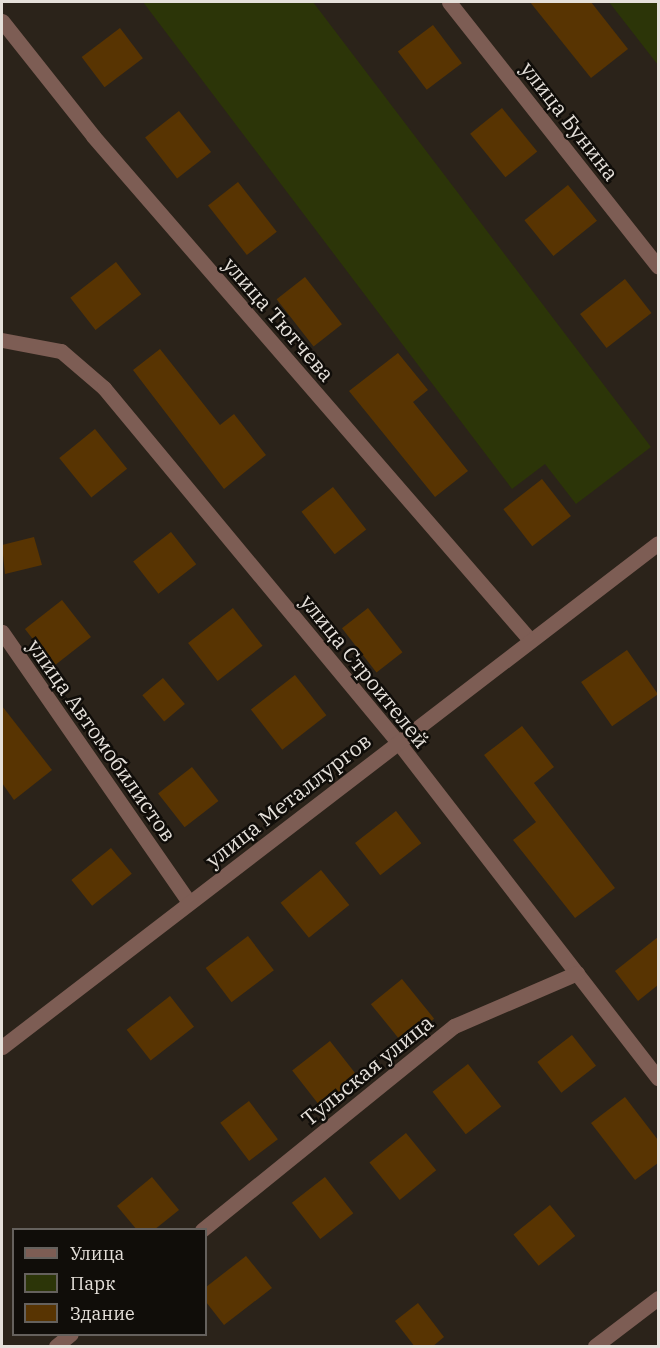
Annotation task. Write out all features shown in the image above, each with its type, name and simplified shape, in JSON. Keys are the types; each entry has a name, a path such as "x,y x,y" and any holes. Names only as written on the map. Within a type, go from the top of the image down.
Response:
{"street":[{"name":"улица Бунина","path":"449,2 658,267"},
{"name":"улица Тютчева","path":"2,21 93,136 530,640"},
{"name":"улица Строителей","path":"2,340 61,351 104,388 398,742 658,1078"},
{"name":"улица Металлургов","path":"2,1047 658,543"},
{"name":"улица Автомобилистов","path":"2,632 189,902"},
{"name":"Тульская улица","path":"203,1228 454,1026 577,973"},
{"path":"596,1347 658,1298"},
{"path":"56,1347 70,1336"}],"green space":[{"path":"143,2 313,2 651,447 576,504 545,464 512,489"},
{"path":"609,2 658,2 658,65"}],"building":[{"path":"530,2 591,2 628,49 591,78"},
{"path":"433,25 462,63 427,90 398,51"},
{"path":"120,28 143,58 105,87 82,57"},
{"path":"502,108 537,152 505,177 470,134"},
{"path":"179,111 211,152 177,178 145,137"},
{"path":"238,182 277,232 247,255 208,205"},
{"path":"568,185 597,221 553,256 524,220"},
{"path":"116,262 141,294 96,330 70,298"},
{"path":"305,277 342,324 314,346 277,299"},
{"path":"625,279 651,313 607,348 580,314"},
{"path":"160,349 220,425 234,414 266,455 224,489 133,370"},
{"path":"398,353 428,390 413,402 468,471 435,497 349,391"},
{"path":"95,429 127,469 91,498 59,458"},
{"path":"542,479 571,516 532,546 503,509"},
{"path":"333,487 366,530 335,554 301,512"},
{"path":"171,532 196,564 158,594 133,562"},
{"path":"34,537 42,565 5,574 2,545"},
{"path":"62,600 91,637 54,666 25,629"},
{"path":"233,608 263,646 218,681 188,643"},
{"path":"368,608 402,652 376,672 342,628"},
{"path":"627,650 658,694 612,726 581,682"},
{"path":"295,675 326,715 282,750 251,709"},
{"path":"163,678 185,704 164,721 142,695"},
{"path":"2,706 52,770 14,800 2,783"},
{"path":"522,726 554,767 534,783 615,888 575,918 513,840 536,822 484,755"},
{"path":"192,767 218,801 185,827 158,793"},
{"path":"396,811 421,843 380,875 355,843"},
{"path":"111,848 132,874 92,906 71,880"},
{"path":"321,870 349,905 309,938 281,903"},
{"path":"248,936 274,970 232,1002 206,968"},
{"path":"658,937 658,985 638,1001 615,971"},
{"path":"402,979 434,1019 403,1044 371,1004"},
{"path":"170,996 194,1027 151,1061 127,1030"},
{"path":"572,1035 596,1066 561,1093 537,1062"},
{"path":"330,1041 359,1078 321,1108 292,1071"},
{"path":"468,1064 501,1107 466,1134 433,1092"},
{"path":"625,1097 658,1140 658,1163 635,1180 591,1123"},
{"path":"249,1101 278,1139 249,1161 220,1123"},
{"path":"406,1133 436,1170 400,1200 369,1163"},
{"path":"152,1177 179,1210 156,1228 135,1228 117,1206"},
{"path":"325,1177 353,1213 320,1239 292,1203"},
{"path":"550,1205 575,1236 539,1266 513,1235"},
{"path":"246,1256 272,1288 224,1325 207,1303 207,1286"},
{"path":"418,1303 444,1337 432,1347 415,1347 395,1321"}]}
